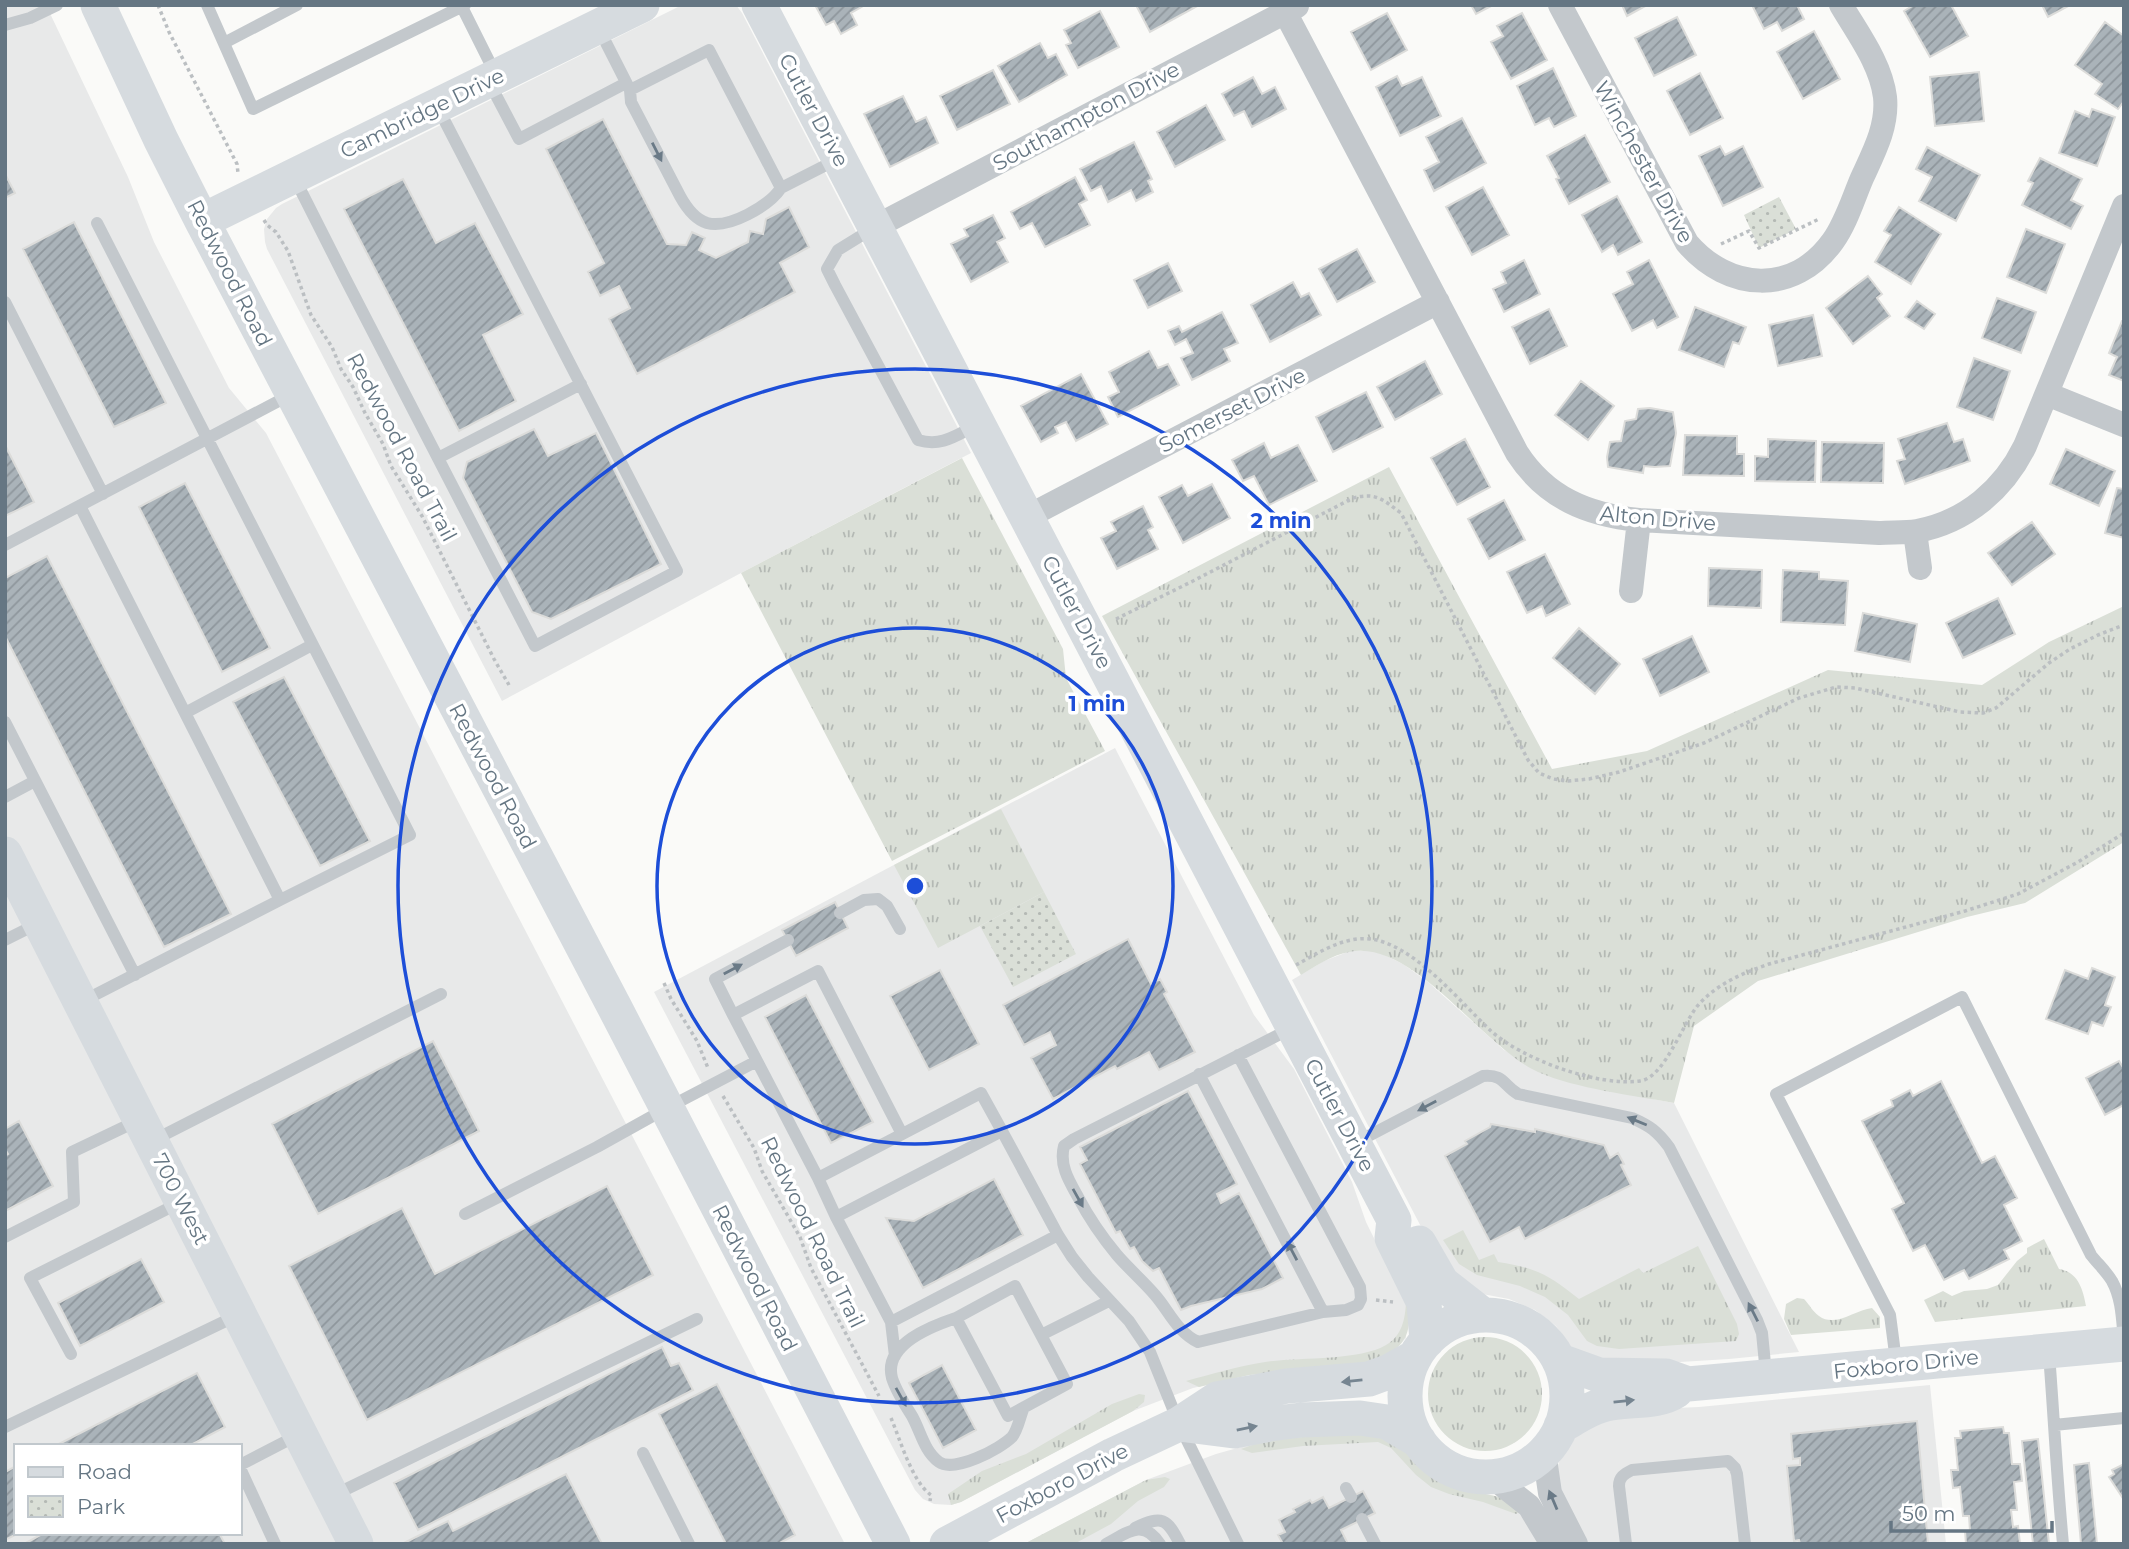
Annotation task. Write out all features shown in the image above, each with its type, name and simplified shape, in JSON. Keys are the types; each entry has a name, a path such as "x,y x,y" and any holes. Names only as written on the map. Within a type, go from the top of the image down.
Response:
{"street":[{"name":"Redwood Road","path":"98,5 202,221 893,1544"},
{"name":"Cambridge Drive","path":"202,221 642,5"},
{"name":"Cutler Drive","path":"759,5 1394,1220 1392,1238 1423,1303 1421,1349"},
{"name":"Winchester Drive","path":"1560,5 1676,227 1687,243 1700,258 1730,276 1775,280 1802,271 1824,252 1837,234 1884,124 1885,98 1879,72 1842,5"},
{"name":"Southampton Drive","path":"875,227 1291,9"},
{"name":"Alton Drive","path":"1291,9 1438,302 1525,465 1549,489 1588,511 1604,515 1639,520 1879,533 1915,532 1957,518 1997,488 2016,465 2124,206"},
{"name":"Somerset Drive","path":"1027,517 1438,302"},
{"path":"2047,394 2124,425"},
{"path":"1631,591 1639,520"},
{"path":"1915,532 1920,568"},
{"name":"700 West","path":"5,854 356,1544"},
{"name":"Cutler Drive","path":"1394,1220 1410,1228 1442,1283 1483,1315"},
{"path":"1483,1315 1510,1318 1544,1339 1560,1361 1567,1400 1552,1439 1535,1460 1514,1471 1492,1476 1471,1475 1450,1468 1428,1452 1412,1428 1405,1400 1409,1371 1421,1349 1439,1330 1452,1322 1483,1315"},
{"name":"Foxboro Drive","path":"1560,1361 1600,1375 1666,1376 1688,1384 2124,1342"},
{"name":"Foxboro Drive","path":"947,1544 1113,1455 1179,1424 1217,1399 1287,1386 1369,1379 1388,1373 1421,1349"},
{"name":"Foxboro Drive","path":"1552,1439 1599,1406 1668,1397 1688,1384"},
{"path":"1179,1424 1234,1431 1301,1420 1360,1418 1387,1422 1419,1441"},
{"path":"1552,1439 1550,1493 1576,1544"},
{"path":"1492,1476 1529,1506 1552,1544"}],"lane":[{"path":"5,25 30,18 57,5"},
{"path":"207,5 253,109 463,6 519,139 709,50 781,188"},
{"path":"224,43 297,5"},
{"path":"598,27 628,87 631,102 680,196 688,209 706,223 717,224 738,219 759,208 781,188 839,159"},
{"path":"294,176 535,646 677,571 437,106"},
{"path":"80,1002 410,835 97,223"},
{"path":"875,227 838,250 827,269 835,285 918,440 932,444 950,439 978,424"},
{"path":"5,302 103,494"},
{"path":"438,458 581,384"},
{"path":"5,545 293,394"},
{"path":"80,506 280,900"},
{"path":"185,713 312,645"},
{"path":"5,722 135,975"},
{"path":"5,797 35,781"},
{"path":"840,913 864,900 878,899 887,906 900,929"},
{"path":"5,940 40,922"},
{"path":"788,940 715,979 891,1322 895,1356"},
{"path":"733,1015 818,971 902,1134"},
{"path":"5,1237 74,1202 72,1152 146,1130 442,994"},
{"path":"1896,1365 1890,1315 1776,1094 1962,998 2091,1255 2112,1281 2119,1298 2124,1342"},
{"path":"1238,1055 1360,1287 1361,1299 1353,1308 1346,1310 1323,1312 1198,1342 1189,1338 1173,1321 1158,1298 1119,1258 1092,1222 1064,1170 1063,1146 1199,1074 1293,1027"},
{"path":"465,1214 757,1061"},
{"path":"1199,1074 1323,1312"},
{"path":"1355,1144 1483,1076 1492,1075 1501,1078 1518,1094 1632,1118 1648,1125 1658,1132 1669,1147 1760,1327 1767,1378"},
{"path":"818,1178 981,1093 1072,1257 1135,1328 1150,1352 1179,1424 1238,1544"},
{"path":"836,1217 1002,1131"},
{"path":"71,1354 30,1278 182,1202"},
{"path":"891,1322 1058,1235"},
{"path":"956,1318 1007,1416 1067,1384 1004,1264"},
{"path":"1015,1286 905,1343 895,1356 891,1370 894,1384 915,1421 924,1444 940,1463 954,1466 963,1464 1007,1440 1014,1435 1024,1407"},
{"path":"1041,1335 1109,1301"},
{"path":"5,1427 239,1314"},
{"path":"332,1496 697,1319"},
{"path":"2048,1351 2053,1444 2063,1544"},
{"path":"2054,1425 2124,1418"},
{"path":"242,1465 300,1434"},
{"path":"643,1454 689,1544"},
{"path":"1626,1544 1619,1486 1619,1480 1625,1474 1632,1470 1728,1461 1737,1474 1745,1544"},
{"path":"242,1470 275,1544"},
{"path":"1362,1519 1375,1544"},
{"path":"1105,1544 1148,1522 1162,1520 1168,1523 1180,1544"},
{"path":"1133,1530 1149,1531 1160,1544"}],"path":[{"path":"158,5 169,32 237,164 236,170"},
{"path":"1721,244 1749,231 1759,248 1819,219"},
{"name":"Redwood Road Trail","path":"267,225 276,232 288,251 311,315 327,337 341,369 383,444 391,466 422,516 509,685"},
{"path":"1116,619 1353,498 1367,494 1382,498 1401,513 1528,760 1539,773 1568,781 1589,779 1658,760 1704,743 1799,698 1836,687 1855,688 1960,712 1983,713 1996,708 2049,663 2070,649 2124,625"},
{"path":"1296,965 1352,939 1371,939 1393,946 1429,970 1494,1034 1534,1058 1586,1076 1643,1081 1657,1070 1671,1052 1685,1023 1700,1003 1720,985 1769,964 2018,894 2078,862 2124,833"},
{"name":"Redwood Road Trail","path":"664,983 703,1059 749,1138 762,1171 800,1237 811,1268 884,1404"},
{"path":"890,1415 907,1457 922,1486 931,1495 930,1502"}],"shaded area":[{"path":"5,5 46,5 128,177 154,242 229,388 266,433 845,1544 5,1544"},
{"path":"682,5 736,5 742,13 971,453 502,701 267,249 264,229 267,219 282,204"},
{"path":"1115,748 1254,1015 1294,1069 1352,1182 1366,1222 1406,1303 1406,1338 1389,1355 1249,1375 1193,1388 1133,1411 961,1502 951,1505 934,1504 923,1499 915,1490 654,992"},
{"path":"1350,951 1376,951 1403,964 1428,982 1504,1050 1585,1086 1674,1103 1799,1352 1631,1365 1574,1351 1556,1326 1535,1310 1509,1299 1477,1293 1440,1263 1292,980 1324,961"},
{"path":"1930,1385 1946,1544 1586,1544 1566,1504 1555,1473 1563,1452 1581,1428 1652,1409"},
{"path":"1372,1431 1443,1482 1499,1497 1513,1505 1541,1544 1024,1544 1146,1480 1216,1454 1266,1440"}],"green space":[{"path":"1779,197 1796,229 1759,248 1744,215"},
{"path":"962,458 1063,649 1066,678 1105,751 892,861 741,573"},
{"path":"1389,467 1552,769 1647,751 1828,670 1982,685 2049,642 2124,606 2124,842 2025,903 1967,917 1758,981 1694,1026 1674,1103 1587,1087 1538,1072 1494,1041 1422,977 1398,961 1373,952 1343,953 1301,975 1102,616"},
{"path":"1001,809 1044,892 938,948 894,865"},
{"path":"1044,892 1076,954 1013,987 980,926"},
{"path":"1463,1230 1479,1260 1494,1254 1498,1262 1542,1274 1579,1299 1639,1268 1643,1273 1698,1246 1737,1324 1739,1334 1736,1341 1619,1349 1597,1346 1587,1341 1568,1315 1545,1297 1520,1286 1477,1275 1459,1264 1443,1240"},
{"path":"2044,1239 2059,1269 2071,1274 2078,1282 2086,1306 1935,1322 1924,1300 1943,1291 1952,1296 1998,1285 2027,1253 2027,1248"},
{"path":"1797,1298 1804,1299 1819,1316 1832,1320 1872,1308 1880,1317 1880,1328 1791,1335 1784,1319 1786,1304"},
{"path":"1406,1303 1409,1320 1403,1342 1373,1363 1249,1375 1199,1387 1186,1381 1265,1362 1345,1356 1374,1350 1396,1337 1403,1321"},
{"path":"1485,1337 1507,1341 1526,1353 1538,1372 1542,1394 1538,1416 1526,1435 1507,1447 1485,1451 1463,1447 1444,1435 1432,1416 1428,1394 1432,1372 1444,1353 1463,1341"},
{"path":"1139,1394 1145,1395 1144,1402 1133,1411 951,1505 948,1494 982,1471 1026,1454 1112,1404"},
{"path":"1372,1431 1403,1447 1425,1470 1443,1482 1499,1497 1520,1511 1516,1514 1431,1487 1391,1448 1378,1442 1303,1446 1252,1453 1241,1449 1266,1440"},
{"path":"1165,1477 1170,1479 1164,1487 1138,1501 1111,1524 1074,1544 1024,1544 1146,1480"}],"building":[{"path":"815,5 865,5 851,13 857,25 841,34 834,21 826,25"},
{"path":"1136,5 1199,5 1150,32"},
{"path":"1471,5 1493,5 1476,14"},
{"path":"1622,5 1647,5 1627,16"},
{"path":"1752,5 1797,5 1804,19 1782,31 1777,22 1764,29"},
{"path":"1914,5 1951,5 1968,36 1930,57 1904,11"},
{"path":"2042,5 2070,5 2048,17"},
{"path":"1100,11 1119,47 1078,68 1066,45 1071,43 1064,30"},
{"path":"1387,13 1407,50 1371,70 1351,32"},
{"path":"1522,13 1547,60 1511,79 1491,42 1503,36 1497,26"},
{"path":"1677,17 1696,55 1654,76 1635,38"},
{"path":"2105,22 2124,36 2124,101 2118,109 2095,94 2102,84 2075,65"},
{"path":"1814,31 1840,79 1803,99 1777,52"},
{"path":"1040,43 1048,58 1056,54 1067,75 1019,102 998,66"},
{"path":"1553,68 1576,116 1554,127 1549,118 1535,125 1517,86"},
{"path":"993,70 1010,104 957,130 940,96"},
{"path":"1979,72 1984,121 1935,126 1930,77"},
{"path":"1700,73 1723,118 1690,135 1667,91"},
{"path":"1397,76 1402,86 1422,77 1441,116 1400,136 1376,87"},
{"path":"1253,77 1262,94 1275,87 1286,109 1252,127 1244,111 1234,116 1222,94"},
{"path":"903,96 916,122 926,117 938,143 890,167 864,114"},
{"path":"1206,105 1225,140 1175,167 1157,132"},
{"path":"2092,109 2115,117 2097,166 2059,153 2075,111 2089,117"},
{"path":"1462,118 1486,163 1434,191 1424,170 1439,162 1426,137"},
{"path":"603,119 667,244 686,245 692,232 705,238 699,250 716,258 748,242 750,231 763,234 766,219 789,207 809,247 780,263 795,292 637,374 609,319 630,308 619,286 600,296 588,272 604,263 546,149"},
{"path":"1585,135 1610,182 1569,204 1547,156"},
{"path":"1134,142 1152,179 1148,181 1153,192 1136,201 1131,190 1108,202 1101,186 1091,191 1080,169"},
{"path":"1720,146 1725,155 1743,146 1763,187 1723,206 1699,156"},
{"path":"1927,147 1980,175 1956,221 1919,201 1932,177 1916,169"},
{"path":"2040,158 2082,179 2071,200 2083,206 2071,229 2022,205 2033,183 2028,181"},
{"path":"5,174 15,193 5,198"},
{"path":"1075,177 1087,200 1079,204 1090,225 1045,247 1032,223 1020,229 1011,212"},
{"path":"403,179 436,243 475,223 523,314 483,335 516,401 459,431 344,209"},
{"path":"1483,187 1509,235 1472,255 1446,207"},
{"path":"1617,196 1642,242 1618,255 1613,245 1602,252 1582,215"},
{"path":"1899,207 1941,234 1911,284 1875,262 1891,235 1884,231"},
{"path":"993,215 1005,238 997,242 1008,262 971,282 951,244 968,236 964,229"},
{"path":"74,222 166,403 114,427 23,249"},
{"path":"2026,229 2065,244 2046,293 2007,277"},
{"path":"1357,249 1375,282 1337,302 1319,269"},
{"path":"1524,260 1540,294 1504,312 1493,289 1506,283 1501,272"},
{"path":"1649,260 1678,317 1657,328 1653,320 1632,331 1613,294 1633,284 1627,272"},
{"path":"1168,263 1182,291 1148,308 1134,280"},
{"path":"1868,276 1882,294 1877,298 1890,316 1853,344 1826,308"},
{"path":"1293,282 1301,297 1309,293 1321,315 1270,342 1251,305"},
{"path":"1997,298 2036,312 2021,353 1982,338"},
{"path":"1917,301 1935,314 1924,329 1905,317"},
{"path":"1695,307 1746,327 1739,344 1733,342 1724,367 1679,350"},
{"path":"1549,309 1567,346 1530,364 1512,327"},
{"path":"1222,312 1238,343 1224,349 1230,361 1192,380 1181,358 1193,353 1186,339 1175,345 1168,331 1179,326 1182,332"},
{"path":"1813,315 1822,356 1778,366 1769,325"},
{"path":"2122,321 2124,381 2109,375 2117,357 2109,353"},
{"path":"1149,351 1158,368 1168,364 1179,385 1118,417 1108,397 1119,392 1109,372"},
{"path":"1974,358 2010,371 1993,420 1957,407"},
{"path":"1425,361 1442,394 1395,420 1377,387"},
{"path":"1081,374 1108,424 1076,441 1066,422 1055,427 1058,433 1041,442 1021,406"},
{"path":"1581,381 1614,406 1588,440 1555,415"},
{"path":"1366,392 1383,427 1333,452 1316,417"},
{"path":"1638,409 1673,412 1676,433 1670,466 1644,466 1643,473 1608,467 1610,442 1621,441 1625,421 1636,419"},
{"path":"1947,423 1954,442 1963,439 1970,461 1905,484 1897,461 1905,459 1898,439"},
{"path":"534,429 548,456 596,433 661,564 551,619 532,612 463,478 467,462"},
{"path":"1685,435 1737,436 1737,454 1744,454 1744,476 1683,475"},
{"path":"1465,439 1490,487 1457,505 1431,458"},
{"path":"1768,439 1816,441 1815,482 1755,481 1755,456 1768,457"},
{"path":"1822,442 1884,443 1883,483 1821,482"},
{"path":"1264,443 1271,458 1298,445 1317,481 1269,505 1254,476 1243,481 1232,460"},
{"path":"5,445 34,502 5,516"},
{"path":"2066,449 2115,471 2099,506 2050,484"},
{"path":"185,483 270,648 222,672 139,507"},
{"path":"1212,484 1230,518 1183,543 1159,497 1182,485 1188,496"},
{"path":"2117,488 2124,489 2124,538 2105,533"},
{"path":"1504,500 1525,540 1489,559 1468,519"},
{"path":"1143,506 1153,527 1148,530 1158,549 1117,569 1101,538 1116,531 1111,522"},
{"path":"2032,522 2055,554 2012,585 1988,553"},
{"path":"1545,554 1570,604 1546,616 1542,606 1527,613 1507,572"},
{"path":"47,556 231,914 164,947 5,636 5,578"},
{"path":"1709,568 1762,570 1761,608 1708,606"},
{"path":"1783,570 1819,572 1819,579 1848,581 1845,625 1781,622"},
{"path":"1998,598 2015,634 1963,658 1946,623"},
{"path":"1863,613 1917,624 1910,662 1855,651"},
{"path":"1579,628 1620,664 1595,694 1553,658"},
{"path":"1692,636 1709,672 1660,696 1643,659"},
{"path":"284,677 370,841 320,866 233,702"},
{"path":"835,902 848,928 796,956 782,930"},
{"path":"1128,939 1151,984 1160,979 1167,992 1164,994 1195,1052 1159,1070 1149,1052 1117,1069 1115,1066 1053,1099 1031,1058 1056,1045 1050,1032 1024,1045 1003,1005"},
{"path":"2092,968 2115,977 2105,1005 2111,1007 2103,1026 2092,1022 2088,1034 2046,1019 2065,970 2088,979"},
{"path":"940,970 979,1044 929,1070 890,996"},
{"path":"806,995 873,1122 831,1143 765,1017"},
{"path":"433,1041 479,1131 318,1214 272,1124"},
{"path":"2119,1061 2124,1069 2124,1105 2105,1115 2086,1078"},
{"path":"1941,1081 1982,1163 1995,1156 2017,1198 2004,1205 2022,1241 2004,1250 2009,1259 1969,1279 1964,1270 1944,1280 1925,1245 1913,1251 1892,1209 1904,1203 1862,1121 1893,1106 1891,1100 1910,1090 1913,1096"},
{"path":"1188,1091 1237,1184 1217,1194 1221,1203 1239,1193 1283,1278 1262,1289 1181,1310 1159,1268 1153,1271 1142,1261 1134,1247 1130,1249 1120,1231 1116,1233 1080,1164 1087,1160 1080,1147"},
{"path":"19,1121 53,1186 5,1211 5,1156 8,1154 5,1149 5,1129"},
{"path":"1491,1124 1535,1132 1535,1129 1604,1145 1610,1158 1618,1153 1631,1185 1525,1239 1519,1227 1490,1242 1445,1156 1467,1144 1465,1141"},
{"path":"994,1179 1023,1235 923,1288 886,1218 914,1221"},
{"path":"607,1186 653,1275 367,1420 289,1266 402,1208 435,1274"},
{"path":"141,1259 164,1302 80,1346 58,1303"},
{"path":"662,1347 671,1366 679,1363 693,1390 418,1530 394,1483"},
{"path":"942,1365 976,1430 943,1448 909,1383"},
{"path":"197,1373 225,1427 193,1444 59,1444"},
{"path":"717,1384 795,1535 778,1544 726,1544 659,1414"},
{"path":"1917,1421 1928,1544 1800,1544 1799,1540 1794,1541 1787,1466 1800,1465 1800,1458 1793,1459 1791,1434"},
{"path":"2003,1427 2004,1433 2009,1433 2012,1464 2020,1464 2022,1481 2014,1482 2017,1510 2011,1510 2013,1527 2018,1526 2020,1544 1966,1544 1965,1531 1970,1531 1969,1516 1963,1516 1960,1487 1953,1488 1951,1470 1958,1470 1955,1438 1961,1438 1960,1431"},
{"path":"2038,1439 2049,1544 2033,1544 2022,1441"},
{"path":"2089,1463 2097,1544 2081,1544 2074,1465"},
{"path":"2124,1464 2124,1500 2109,1477 2114,1474 2112,1470"},
{"path":"14,1467 15,1535 5,1540 5,1472"},
{"path":"566,1474 602,1544 404,1543 448,1521 453,1531"},
{"path":"1363,1491 1375,1513 1341,1530 1348,1544 1283,1544 1278,1535 1285,1532 1279,1520 1295,1512 1293,1509 1323,1497 1329,1508"},
{"path":"40,1535 220,1535 225,1544 24,1544"}]}
